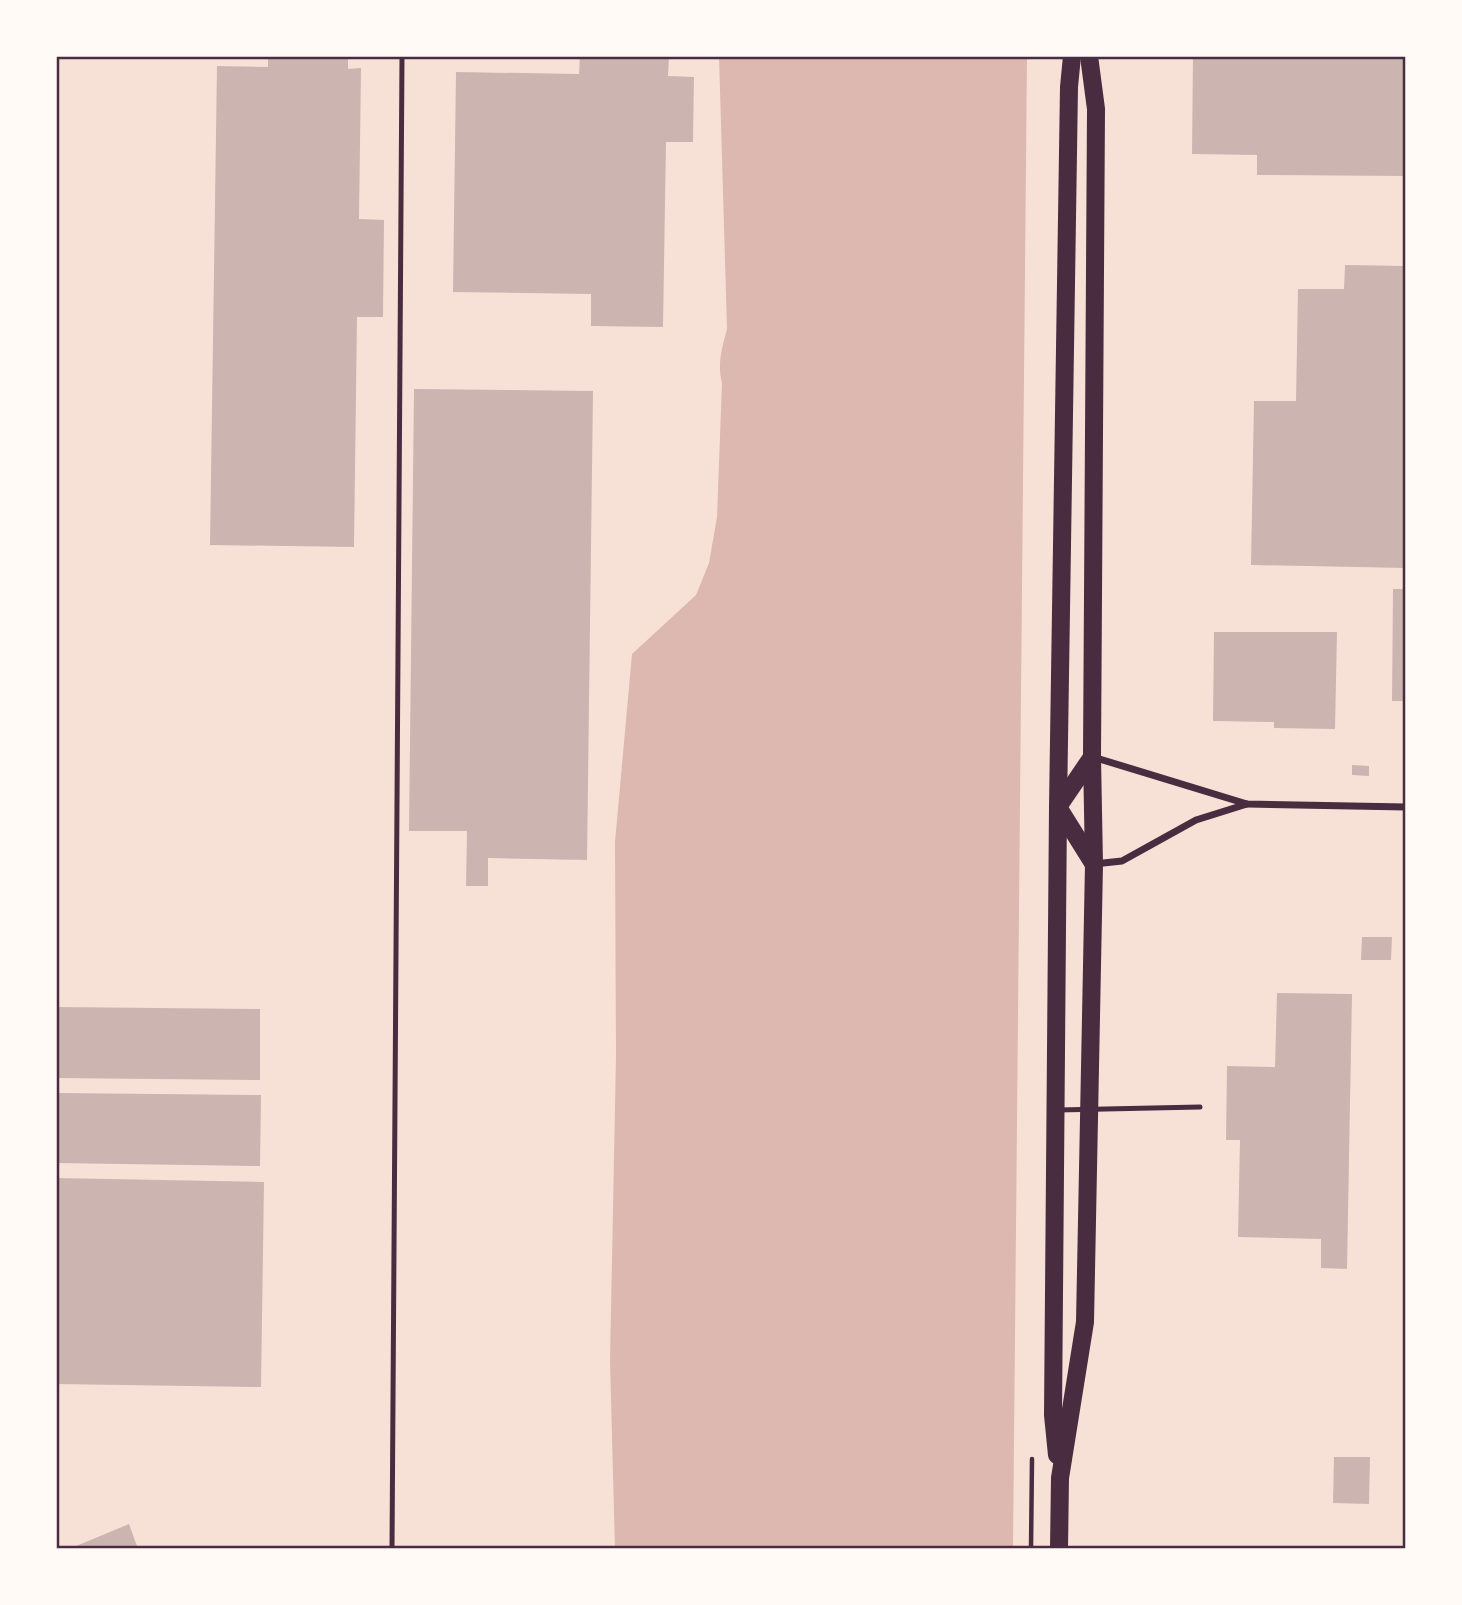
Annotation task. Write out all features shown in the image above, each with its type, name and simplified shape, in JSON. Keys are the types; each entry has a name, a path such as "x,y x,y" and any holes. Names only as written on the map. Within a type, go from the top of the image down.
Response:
{"main road":[{"path":"1059,1549 1060,1478 1052,1415 1058,807 1072,56"},
{"path":"1060,1478 1085,1322 1094,864 1092,757 1097,109 1090,56"},
{"path":"1058,807 1092,757"},
{"path":"1058,807 1094,864"}],"street":[{"path":"1092,757 1247,804 1406,807"},
{"path":"1094,864 1122,862 1196,820 1247,804"}],"lane":[{"path":"392,1549 402,56"},
{"path":"1055,1110 1200,1107"}],"shaded area":[{"path":"719,56 1027,56 1013,1549 615,1549 610,1361 616,1056 615,842 632,654 696,595 709,563 717,517 722,383 720,363 727,329"}],"building":[{"path":"268,56 348,56 348,69 361,68 359,219 384,220 383,317 357,317 354,547 210,545 217,66 268,67"},
{"path":"580,56 669,56 668,76 694,77 693,142 666,142 663,327 591,326 591,294 453,292 456,72 579,74"},
{"path":"1193,56 1406,56 1406,176 1257,175 1257,155 1192,154"},
{"path":"1345,265 1406,266 1406,568 1251,565 1254,401 1296,401 1298,289 1344,289"},
{"path":"414,389 593,391 587,860 488,858 488,886 466,886 467,831 409,831"},
{"path":"1393,589 1406,589 1406,701 1392,701"},
{"path":"1214,632 1337,632 1335,729 1274,728 1274,722 1213,721"},
{"path":"1352,765 1369,766 1369,776 1352,775"},
{"path":"1362,937 1392,937 1391,960 1361,960"},
{"path":"1277,993 1352,994 1347,1269 1321,1268 1321,1239 1238,1237 1240,1140 1226,1140 1227,1066 1275,1067"},
{"path":"56,1007 260,1009 260,1080 56,1078"},
{"path":"56,1093 261,1095 260,1166 56,1163"},
{"path":"56,1178 264,1182 261,1387 56,1384"},
{"path":"1334,1457 1370,1457 1369,1504 1333,1503"},
{"path":"129,1524 138,1549 69,1549"}]}
